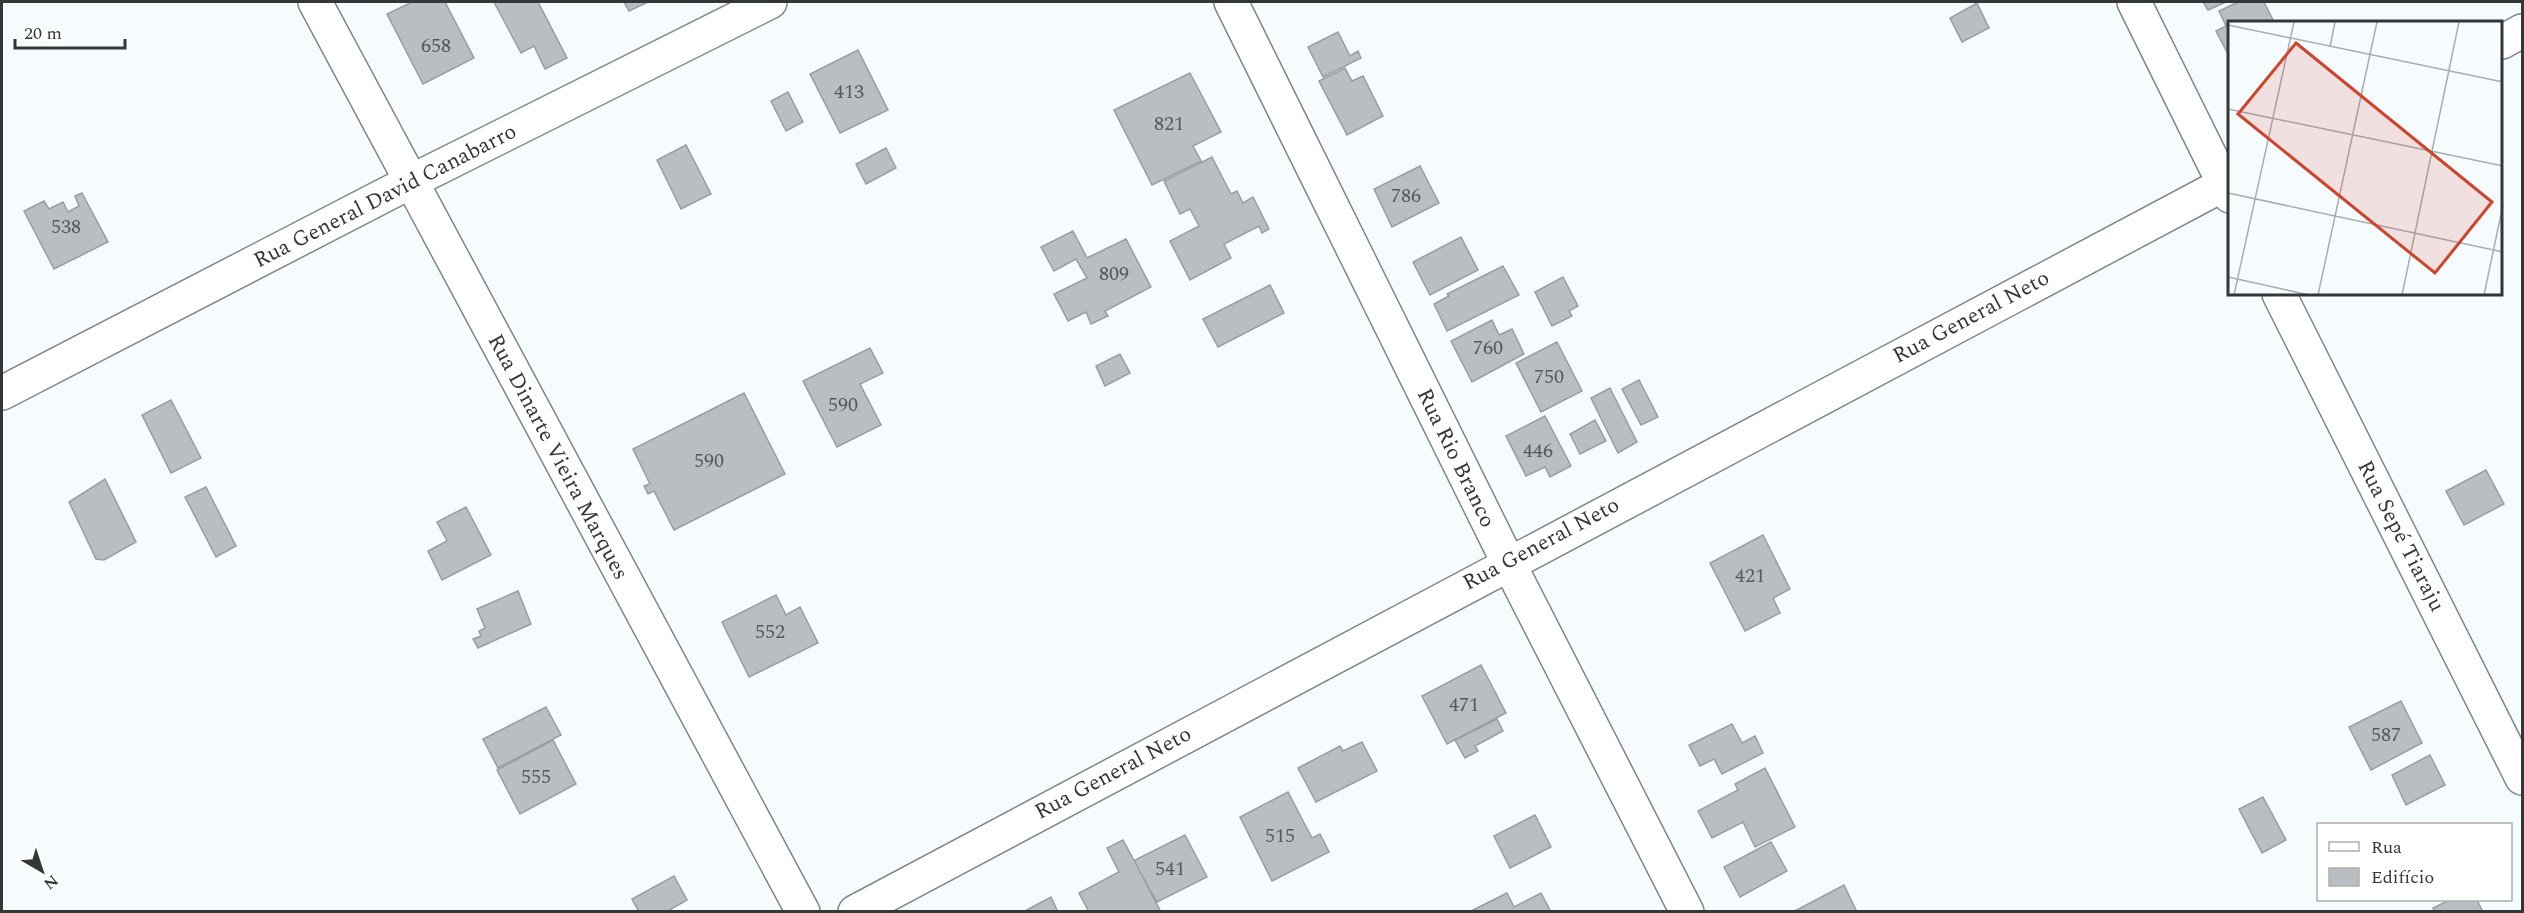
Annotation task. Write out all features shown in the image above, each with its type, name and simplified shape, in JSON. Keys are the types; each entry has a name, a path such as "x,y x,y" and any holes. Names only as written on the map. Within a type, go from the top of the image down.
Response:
{"street":[{"name":"Rua Dinarte Vieira Marques","path":"315,2 803,912"},
{"name":"Rua General David Canabarro","path":"2,393 410,182 770,2"},
{"name":"Rua Rio Branco","path":"1231,2 1508,562 1687,912"},
{"path":"2134,2 2228,187"},
{"path":"2503,42 2523,32"},
{"name":"Rua General Neto","path":"855,912 1508,562 2228,187"},
{"name":"Rua Sepé Tiaraju","path":"2280,296 2523,778"}],"building":[{"path":"412,2 445,2 474,58 423,84 387,14"},
{"path":"494,2 538,2 567,58 545,69 534,46 521,53"},
{"path":"624,2 648,2 629,11"},
{"path":"2203,2 2226,2 2208,10"},
{"path":"2238,2 2264,2 2274,21 2228,21 2228,54 2216,31 2226,26 2219,11"},
{"path":"1977,3 1989,28 1962,42 1950,18"},
{"path":"1338,32 1350,56 1358,51 1361,58 1323,77 1308,47"},
{"path":"858,50 888,110 840,133 810,74"},
{"path":"1345,68 1352,81 1363,76 1383,116 1347,135 1319,81"},
{"path":"1190,73 1221,132 1193,146 1201,161 1152,185 1114,110"},
{"path":"788,92 803,122 786,131 771,101"},
{"path":"686,145 711,194 681,209 657,160"},
{"path":"886,148 896,168 866,184 856,164"},
{"path":"1212,157 1231,194 1237,191 1243,203 1253,197 1269,229 1262,233 1259,226 1224,244 1231,258 1190,280 1170,241 1199,226 1190,209 1180,214 1164,181"},
{"path":"1420,166 1439,203 1392,227 1374,189"},
{"path":"82,193 108,242 54,269 24,211 44,201 49,209 63,202 68,212 79,206 75,196"},
{"path":"1073,231 1087,258 1126,239 1151,287 1105,311 1108,316 1091,324 1086,312 1068,321 1054,294 1087,278 1076,259 1054,271 1041,247"},
{"path":"1461,237 1478,270 1430,295 1413,262"},
{"path":"1503,266 1519,295 1447,331 1434,304 1449,296 1447,294"},
{"path":"1563,277 1578,306 1569,311 1572,316 1552,326 1535,292"},
{"path":"1270,285 1284,313 1218,347 1203,319"},
{"path":"1492,320 1499,335 1512,329 1524,354 1472,382 1451,341"},
{"path":"1557,342 1582,391 1541,412 1516,363"},
{"path":"870,348 883,373 860,384 881,425 837,447 803,381"},
{"path":"1120,354 1130,373 1105,386 1096,366"},
{"path":"1639,380 1658,417 1641,425 1622,389"},
{"path":"1610,388 1637,442 1618,453 1591,398"},
{"path":"744,393 785,474 674,530 654,491 648,494 644,486 650,484 633,449"},
{"path":"171,400 201,458 171,473 142,415"},
{"path":"1545,416 1571,466 1550,477 1545,467 1526,476 1506,436"},
{"path":"1595,420 1606,441 1580,454 1570,434"},
{"path":"2486,470 2504,504 2464,525 2446,491"},
{"path":"105,479 136,542 104,560 96,559 69,502"},
{"path":"206,487 236,546 216,557 185,497"},
{"path":"466,507 491,555 442,580 428,551 447,541 437,522"},
{"path":"1763,535 1790,589 1773,598 1780,613 1745,631 1710,563"},
{"path":"518,591 531,624 478,648 473,639 481,636 479,631 485,628 477,609"},
{"path":"776,595 786,615 800,607 818,643 749,677 722,622"},
{"path":"1481,665 1506,713 1447,744 1422,696"},
{"path":"2401,701 2422,743 2371,770 2349,727"},
{"path":"546,707 561,735 498,768 483,739"},
{"path":"1497,719 1503,731 1475,746 1478,751 1465,758 1455,740"},
{"path":"1732,724 1742,743 1755,736 1763,753 1722,774 1714,759 1700,766 1689,745"},
{"path":"553,740 576,784 520,814 497,770"},
{"path":"1362,742 1377,771 1316,802 1298,768 1340,746 1343,751"},
{"path":"2430,755 2445,785 2406,805 2392,775"},
{"path":"1765,768 1795,827 1755,847 1743,822 1712,838 1698,811 1738,790 1735,784"},
{"path":"1288,792 1312,838 1320,834 1329,852 1272,881 1240,817"},
{"path":"2263,797 2286,840 2262,853 2239,809"},
{"path":"1535,815 1551,847 1510,868 1494,836"},
{"path":"1185,835 1207,877 1157,902 1133,861"},
{"path":"1123,840 1161,912 1089,912 1079,893 1119,872 1107,848"},
{"path":"1771,842 1787,871 1740,897 1724,867"},
{"path":"674,876 687,900 666,912 639,912 632,899"},
{"path":"1844,885 1857,912 1793,912"},
{"path":"1507,893 1514,907 1541,893 1551,912 1469,912"},
{"path":"1051,897 1058,912 1023,912"},
{"path":"2447,901 2478,901 2483,912 2435,912 2433,908"}]}
